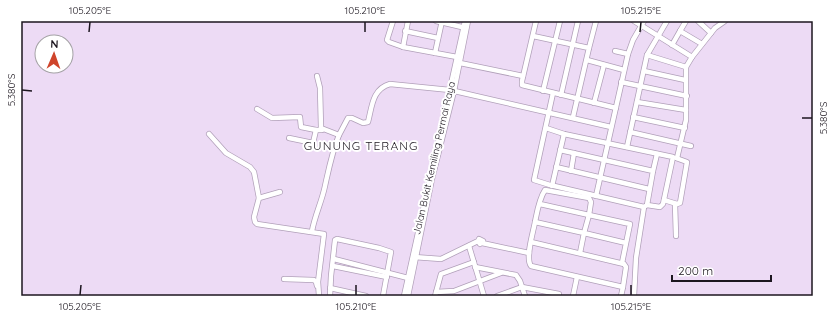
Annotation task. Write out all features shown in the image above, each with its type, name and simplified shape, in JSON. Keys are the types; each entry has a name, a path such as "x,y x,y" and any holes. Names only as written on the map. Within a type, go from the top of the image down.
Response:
{"street":[{"path":"393,21 387,42 402,47 457,57"},
{"path":"402,47 408,21"},
{"path":"435,53 440,21 465,28"},
{"name":"Jalan Bukit Kemiling Permai Raya","path":"404,296 452,90 460,63 465,21"},
{"name":"Jalan Bukit Kemiling Permai Raya","path":"452,90 457,57 468,21"},
{"path":"536,21 522,85 543,92 616,108"},
{"path":"543,92 560,21"},
{"path":"560,95 578,21"},
{"path":"573,117 596,21"},
{"path":"634,21 643,23 658,36 692,57"},
{"path":"627,147 647,55 667,21"},
{"path":"672,45 686,21"},
{"path":"697,21 711,33"},
{"path":"553,93 550,112 534,178 537,182 645,206 661,207 685,128 687,96 685,80 686,67 711,33 725,21"},
{"path":"596,196 628,54 633,40 643,23"},
{"path":"405,31 438,38"},
{"path":"680,31 702,44"},
{"path":"533,36 589,48"},
{"path":"616,51 628,54"},
{"path":"647,55 686,67"},
{"path":"587,60 624,70"},
{"path":"460,63 523,76"},
{"path":"594,103 604,65"},
{"path":"644,71 685,80"},
{"path":"317,76 320,88 322,130"},
{"path":"622,82 687,96"},
{"path":"312,231 316,213 325,188 330,159 339,135 348,118 364,123 368,122 370,108 376,94 382,86 390,84 452,90 611,127"},
{"path":"637,102 686,110"},
{"path":"257,109 272,118 300,118 301,127 322,130 339,135"},
{"path":"633,116 685,128"},
{"path":"546,128 564,134 608,142 687,162 680,203 676,204"},
{"path":"289,138 313,142 316,130"},
{"path":"630,132 691,146"},
{"path":"209,134 226,153 250,167 254,172 259,198 254,217 257,224 312,231 323,234 318,296"},
{"path":"552,186 564,134"},
{"path":"560,150 653,171"},
{"path":"571,170 574,153"},
{"path":"634,296 636,258 645,206 657,154"},
{"path":"556,167 649,189"},
{"path":"580,253 591,200 546,189 542,195 531,242 528,261 531,266 623,287"},
{"path":"259,198 280,192"},
{"path":"664,200 676,204"},
{"path":"540,204 630,224 622,263"},
{"path":"676,204 676,236"},
{"path":"535,222 626,243"},
{"path":"330,296 335,240 337,239 391,252 383,296"},
{"path":"414,257 441,259 480,242 529,253"},
{"path":"531,242 622,263 626,267 621,296"},
{"path":"469,246 484,296"},
{"name":"Jalan Bukit Kemiling Permai Raya","path":"408,296 414,257"},
{"path":"334,259 360,268 408,278"},
{"path":"500,272 480,282 454,291 435,294 441,274 474,265 516,275 525,296"},
{"path":"333,266 360,268"},
{"path":"573,296 578,277"},
{"path":"284,279 292,278 315,281 318,296"},
{"path":"330,288 366,296"},
{"path":"497,296 522,288 550,294 559,294"}],"district":[{"name":"GUNUNG TERANG","path":"361,145"}]}
